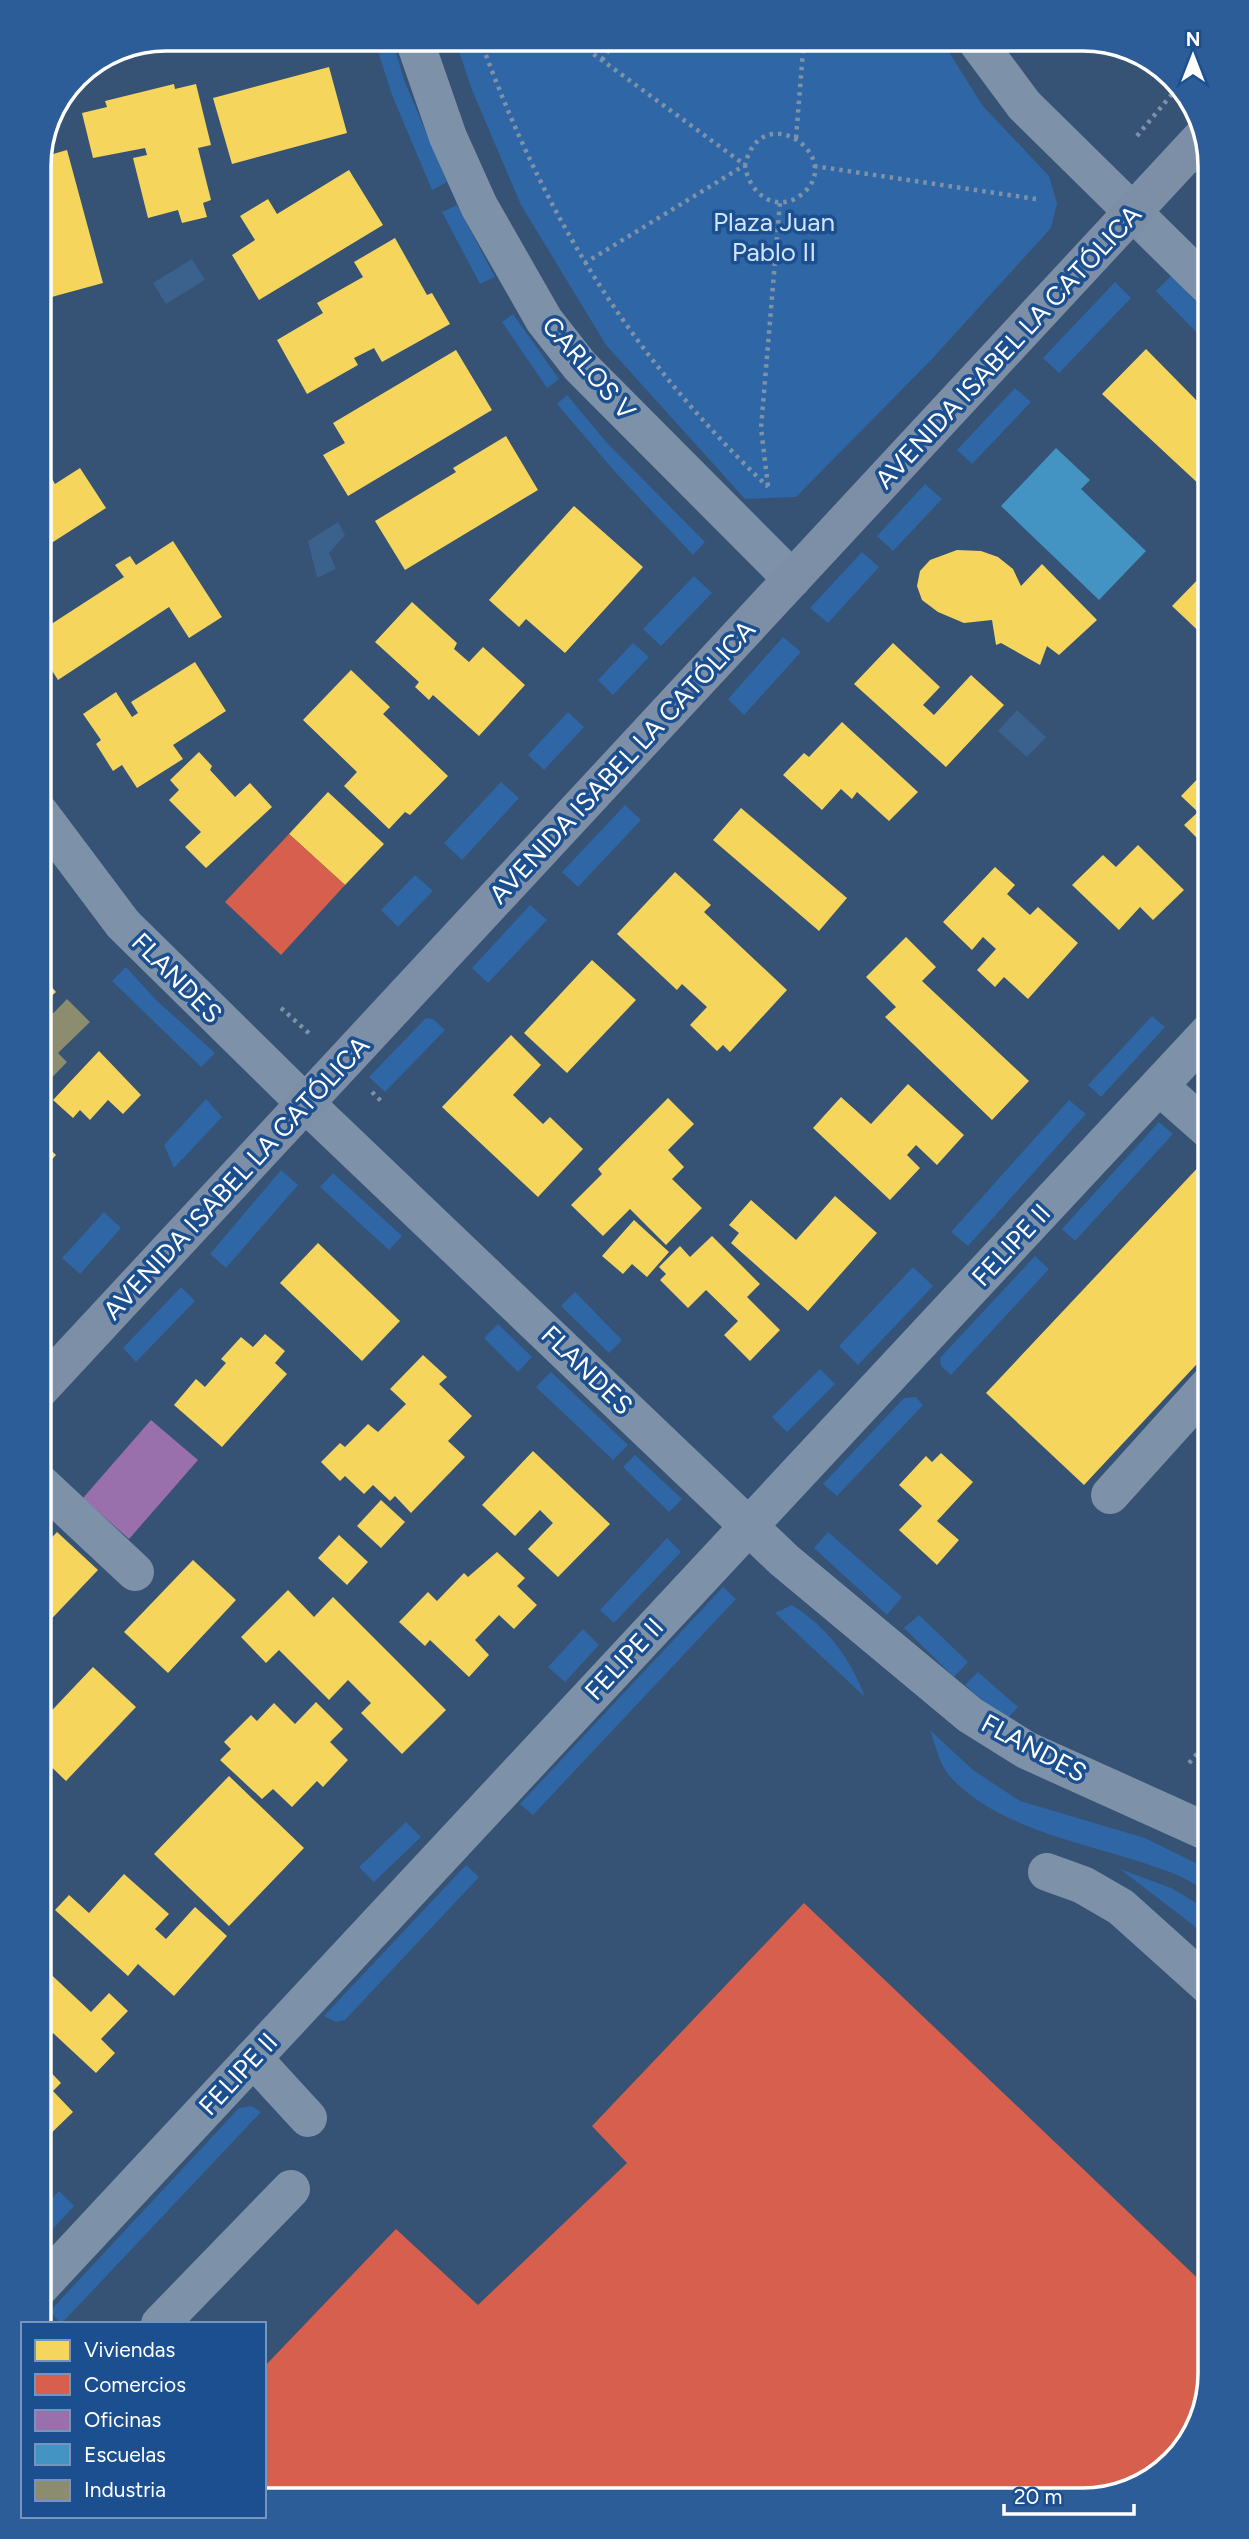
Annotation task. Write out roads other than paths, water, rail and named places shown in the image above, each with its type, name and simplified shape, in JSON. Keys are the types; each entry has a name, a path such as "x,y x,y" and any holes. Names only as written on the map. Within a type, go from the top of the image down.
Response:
{"main road":[{"name":"AVENIDA ISABEL LA CATÓLICA","path":"51,1377 1196,144"}],"street":[{"name":"CARLOS V","path":"418,51 448,137 479,206 544,320 580,366 792,579"},
{"path":"984,51 1024,105 1198,276"},
{"name":"FLANDES","path":"51,828 123,924 305,1103 837,1606 970,1714 1026,1750 1198,1816"},
{"name":"FELIPE II","path":"51,2274 1198,1044"},
{"path":"1159,1086 1198,1120"},
{"path":"1110,1494 1198,1397"},
{"path":"51,1493 135,1572"},
{"path":"1047,1872 1083,1885 1121,1907 1198,1976"},
{"path":"253,2058 308,2118"},
{"path":"162,2322 291,2189"}],"park label":[{"name":"Plaza Juan Pablo II","path":"774,237"}]}
